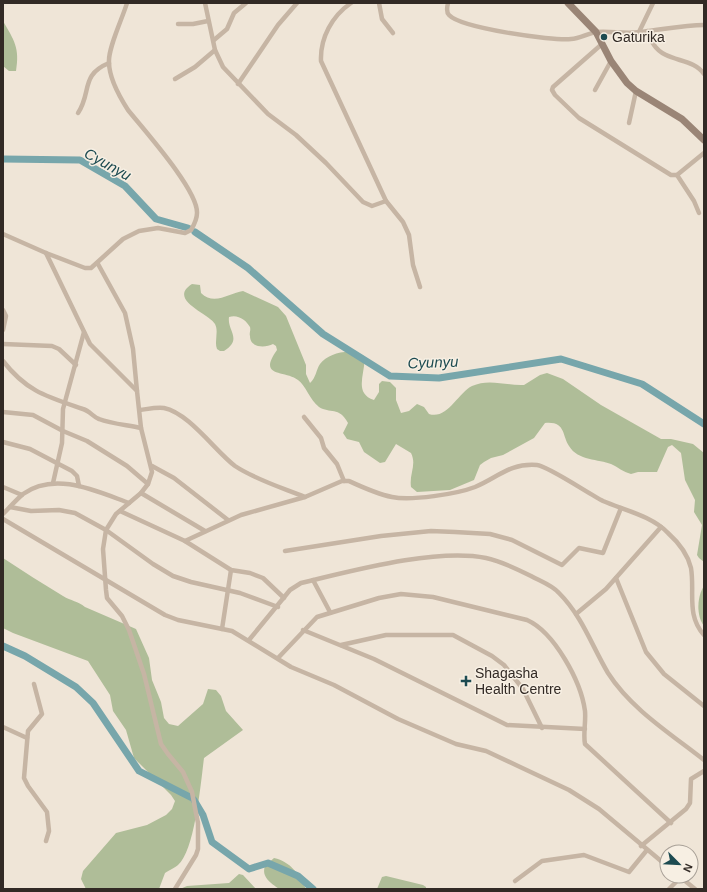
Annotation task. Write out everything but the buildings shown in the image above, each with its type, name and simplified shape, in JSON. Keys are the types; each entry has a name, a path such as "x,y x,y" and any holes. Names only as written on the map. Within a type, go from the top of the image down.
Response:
{"main road":[{"path":"568,3 596,32 611,61 622,77 636,91 673,113 704,140"}],"street":[{"path":"3,234 46,253 85,268 91,268 98,264 123,239 139,231 158,228 189,233 196,219 197,213 183,179 120,98 109,63 110,53 127,3"},
{"path":"205,3 215,50 223,67 238,84 268,114 296,135 321,158 367,205 372,206 386,201"},
{"path":"214,40 227,29 234,13 246,3"},
{"path":"238,84 274,32 297,3"},
{"path":"351,3 332,22 324,35 320,51 321,61 386,201 403,222 408,234 413,265 420,287"},
{"path":"379,3 382,19 393,33"},
{"path":"448,3 448,14 470,24 516,34 570,40 596,32 640,32 685,25 704,25"},
{"path":"640,32 653,3"},
{"path":"178,24 194,24 208,21"},
{"path":"647,31 654,46 660,52 673,59 697,66 704,74"},
{"path":"602,44 553,87 553,92 579,118 670,174 677,175 704,153"},
{"path":"175,79 195,67 215,50"},
{"path":"595,90 611,61"},
{"path":"78,113 92,74 98,67 109,63"},
{"path":"629,123 636,91"},
{"path":"677,175 694,201 699,213"},
{"path":"46,253 68,295 90,344 137,391"},
{"path":"98,264 125,312 133,349 141,428 152,466 148,484 129,504 111,519 106,530 103,549 107,598 126,623 144,674 162,744 183,772 190,786 198,831 198,849 196,855 175,889"},
{"path":"3,310 6,321 3,330"},
{"path":"53,483 63,431 64,404 84,332"},
{"path":"3,344 52,346 59,349 76,365"},
{"path":"3,361 23,384 64,404 84,409 100,419 141,428"},
{"path":"140,410 163,408 176,413 204,435 235,465 245,472 305,497"},
{"path":"3,412 33,415 96,446 127,466 148,484"},
{"path":"304,417 321,438 324,448 338,464 344,481"},
{"path":"3,442 21,446 57,463 74,474 79,486"},
{"path":"185,541 228,520 258,509 305,497 344,481 391,497 431,496 475,487 515,466 539,465 595,497 651,520 662,527 678,544 688,561 692,575 693,614 696,623 704,635"},
{"path":"152,466 174,478 228,520"},
{"path":"3,514 22,495 33,489 60,482 79,486 129,504"},
{"path":"3,487 22,495"},
{"path":"141,492 205,531"},
{"path":"10,507 31,511 67,510 82,516 106,530 169,574 191,582 240,593 278,607"},
{"path":"285,551 381,536 431,531 455,532 490,534 512,540 562,565 579,548 603,553 621,508"},
{"path":"120,511 185,541 231,570 250,573 263,578 284,598"},
{"path":"3,519 165,616 178,620 222,628 249,640 295,670 334,684 398,719 464,747 486,751 568,790 599,809 641,846 659,860"},
{"path":"576,614 592,603 662,527"},
{"path":"249,640 295,586 313,580 378,566 436,557 456,556 486,558 525,573 555,589 576,614 608,673 626,694 651,719 704,760"},
{"path":"222,628 231,570"},
{"path":"616,578 646,652 664,674 704,706"},
{"path":"313,580 330,612"},
{"path":"278,658 317,617 330,612 401,594 433,597 533,622 544,633 567,662 580,693 584,710 585,744 671,823"},
{"path":"304,630 374,658 507,725 542,728 585,729"},
{"path":"341,645 386,635 453,635 492,656 504,665 523,689 542,728"},
{"path":"34,684 42,714 28,731 28,746 24,778 47,812 50,831 46,841"},
{"path":"3,727 27,738"},
{"path":"641,846 671,823 688,806 692,779 704,771"},
{"path":"515,881 542,861 576,855 584,855 629,872 647,850"}],"green space":[{"path":"3,21 17,50 16,71 9,71 3,66"},
{"path":"192,284 200,285 201,293 206,297 217,299 243,291 278,307 286,316 306,365 306,374 310,383 314,379 320,364 335,354 341,352 354,352 364,356 362,387 367,397 374,400 379,392 379,384 382,381 390,382 396,388 396,400 401,413 409,411 417,404 424,407 429,414 435,415 447,410 467,389 472,386 491,382 524,385 540,375 547,373 563,379 601,405 661,439 671,439 693,444 704,453 704,562 697,555 702,525 694,512 695,500 685,480 681,453 672,445 668,447 657,472 638,472 631,474 606,462 583,457 573,451 569,446 562,430 557,424 545,423 534,438 503,455 491,458 480,465 474,480 450,490 417,492 411,487 413,457 411,453 396,444 385,462 380,463 364,452 359,442 347,439 343,433 348,423 345,418 338,412 319,407 298,380 275,372 271,369 270,365 277,350 276,346 273,344 258,346 252,343 250,327 244,320 236,316 229,317 233,335 233,343 224,351 217,349 217,330 215,324 192,306 184,295 186,290"},
{"path":"3,558 66,598 136,629 149,658 152,680 161,702 164,718 169,724 178,726 203,704 208,689 216,690 221,696 226,711 243,730 204,758 199,798 189,846 178,865 165,873 159,889 86,889 81,879 83,871 116,833 147,825 166,815 172,809 175,801 171,795 134,758 126,730 113,711 110,695 88,661 3,628"},
{"path":"704,586 704,626 701,622 698,606 700,595"},
{"path":"274,858 285,862 294,869 306,889 279,889 270,882 264,873 264,870 265,866"},
{"path":"239,874 243,875 256,889 180,889 187,886 229,883"},
{"path":"386,876 423,885 426,889 377,889 382,877"}],"waterway":[{"name":"Cyunyu","path":"3,159 80,160 125,186 156,219 188,228"},
{"name":"Cyunyu","path":"195,232 248,268 323,334 390,376 439,378 561,359 642,384 704,424"},
{"path":"3,646 25,656 76,687 93,703 139,771 190,797"},
{"path":"194,800 203,815 212,842 249,869 268,863 298,876 313,889"}],"place":[{"name":"Gaturika","path":"604,37"},
{"name":"Shagasha Health Centre","path":"466,681"}]}
